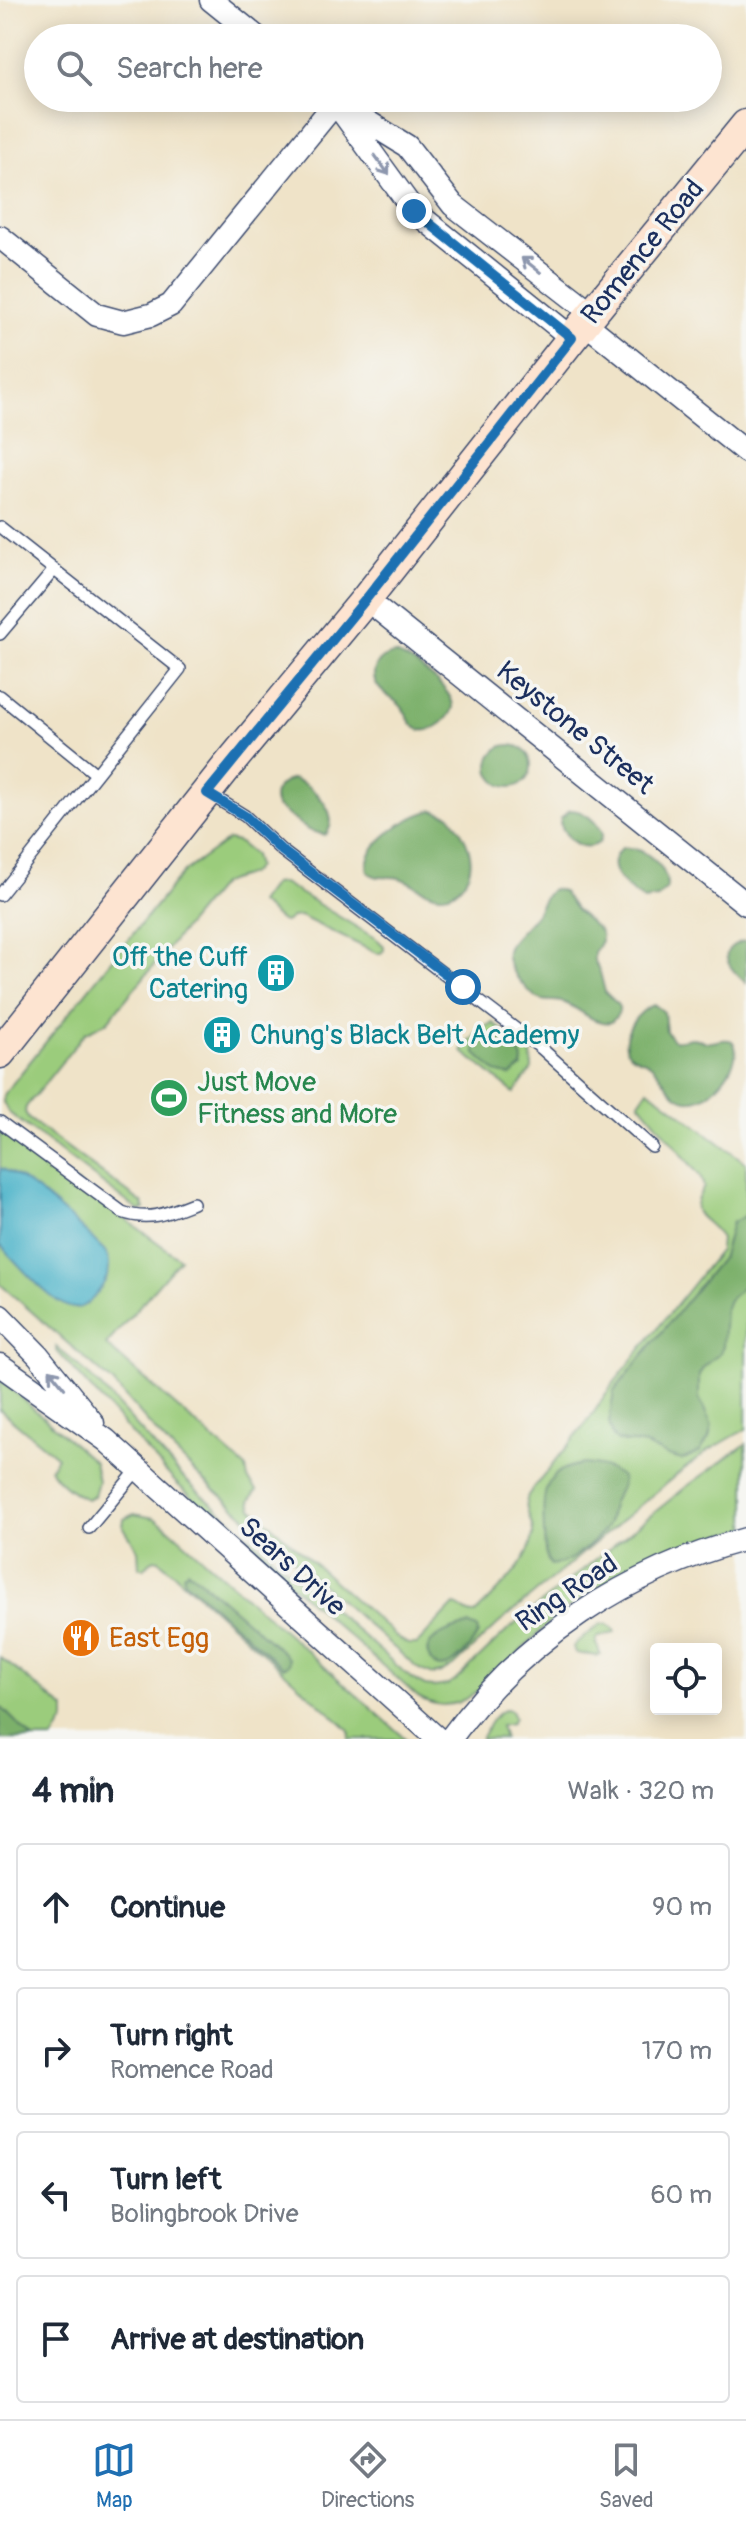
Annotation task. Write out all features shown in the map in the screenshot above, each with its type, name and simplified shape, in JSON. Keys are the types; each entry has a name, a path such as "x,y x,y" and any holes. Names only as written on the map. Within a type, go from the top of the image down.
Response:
{"street":[{"path":"211,0 241,24"},
{"path":"0,237 97,315 123,322 151,315 171,305 324,112"},
{"path":"343,112 414,211 583,325 746,452"},
{"path":"353,112 407,146 453,205 583,325"},
{"name":"Romence Road","path":"0,1053 746,125"},
{"name":"Keystone Street","path":"366,599 746,904"},
{"name":"Sears Drive","path":"0,1316 38,1355 106,1440"},
{"name":"Sears Drive","path":"0,1365 106,1440 438,1739"},
{"name":"Ring Road","path":"450,1739 502,1680 572,1618 661,1569 746,1539"}],"lane":[{"path":"0,527 180,669 0,895"},
{"path":"0,634 54,570"},
{"path":"0,696 96,774"},
{"path":"207,793 245,816 281,850 542,1049 652,1147"},
{"path":"0,1122 122,1212 149,1218 193,1203"},
{"path":"89,1528 138,1469"}],"green space":[{"path":"395,654 431,676 452,700 453,708 436,727 425,730 414,726 400,705 376,683 374,672 379,662"},
{"path":"510,745 525,751 531,766 525,781 510,787 495,781 489,766 495,751"},
{"path":"292,779 308,787 323,801 331,819 325,835 308,830 276,806 274,797 277,789"},
{"path":"434,810 450,815 469,849 468,876 457,889 440,895 399,878 379,877 368,872 368,861 380,841 413,817"},
{"path":"570,810 585,814 594,821 602,835 599,843 581,846 567,835 560,823"},
{"path":"228,840 238,842 254,855 257,867 249,874 220,885 107,1022 85,1033 26,1107 29,1119 142,1203 145,1209 139,1211 8,1112 3,1102 4,1094 174,883 185,871"},
{"path":"622,848 638,850 659,865 667,888 658,898 644,900 623,884 614,863"},
{"path":"283,883 378,940 384,950 376,953 300,916 281,921 259,903 273,884"},
{"path":"552,889 562,891 576,910 599,930 601,941 594,953 594,960 605,992 619,1009 611,1022 593,1019 564,1003 535,996 519,980 508,961 508,947 512,940 532,919"},
{"path":"744,941 746,983 727,960 729,950"},
{"path":"655,1005 664,1012 666,1031 673,1040 732,1041 735,1048 733,1064 715,1089 701,1098 691,1100 677,1096 650,1064 629,1053 626,1039 632,1024 642,1012"},
{"path":"493,1023 531,1052 532,1069 514,1093 462,1051 481,1028"},
{"path":"492,1034 523,1059 522,1067 511,1076 496,1072 476,1054 475,1044 482,1037"},
{"path":"648,1089 746,1163 746,1429 708,1451 675,1476 497,1625 456,1664 441,1673 432,1675 417,1668 199,1476 113,1383 0,1284 0,1130 180,1259 106,1345 246,1468 248,1479 257,1490 250,1501 252,1508 398,1638 408,1644 417,1644 454,1605 475,1614 520,1565 532,1543 528,1495 720,1250 721,1238 696,1211 698,1197 704,1187 700,1176 639,1102"},
{"path":"746,1215 746,1284 729,1300 725,1310 720,1353 699,1375 699,1398 712,1426 709,1438 700,1452 682,1460 646,1445 618,1441 613,1437 609,1423 614,1391 723,1256 732,1223"},
{"path":"56,1347 93,1379 192,1486 412,1679 425,1686 448,1685 456,1680 509,1629 686,1487 746,1444 746,1528 693,1543 615,1578 547,1625 494,1678 471,1696 453,1704 433,1703 418,1697 177,1484"},
{"path":"0,1379 94,1462 98,1481 94,1496 87,1499 60,1482 50,1468 57,1457 0,1410"},
{"path":"583,1464 612,1471 621,1477 621,1486 607,1525 597,1538 574,1557 551,1565 545,1547 543,1509 547,1488 558,1473"},
{"path":"134,1514 154,1518 165,1525 406,1739 349,1739 348,1729 159,1560 154,1559 144,1568 139,1568 138,1550 123,1526 124,1519"},
{"path":"188,1570 284,1653 289,1660 288,1665 280,1665 185,1581 183,1574"},
{"path":"601,1624 606,1624 615,1633 597,1637 600,1654 575,1653 573,1647 576,1643"},
{"path":"470,1625 477,1628 478,1634 468,1649 447,1666 434,1665 428,1653 433,1641 447,1632"},
{"path":"0,1657 65,1709 65,1720 53,1739 0,1739"},
{"path":"0,1706 33,1739 0,1739"},
{"path":"507,1709 514,1718 511,1724 500,1726 504,1739 481,1739 488,1725"}],"water":[{"path":"0,1168 40,1193 105,1251 109,1264 107,1277 94,1297 83,1306 75,1308 57,1301 0,1245"}],"place":[{"name":"Off the Cuff Catering","path":"276,973"},
{"name":"Chung's Black Belt Academy","path":"222,1035"},
{"name":"Just Move Fitness and More","path":"169,1098"},
{"name":"East Egg","path":"81,1638"}],"route":[{"path":"414,211 572,338 366,599 207,793 245,816 281,850 463,987"}]}
